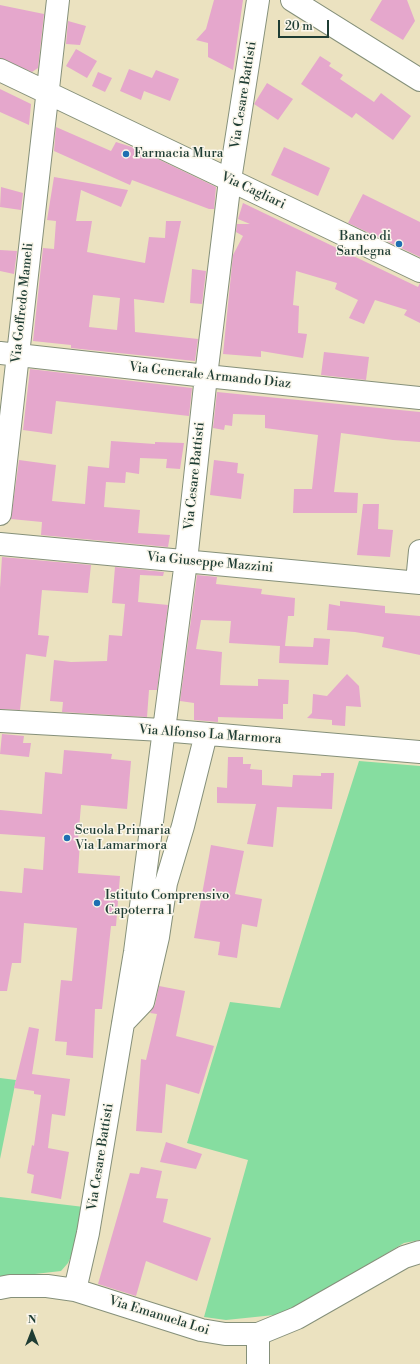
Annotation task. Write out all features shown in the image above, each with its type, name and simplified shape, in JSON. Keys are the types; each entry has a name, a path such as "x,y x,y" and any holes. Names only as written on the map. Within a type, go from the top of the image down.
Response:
{"street":[{"name":"Via Goffredo Mameli","path":"0,514 8,354 58,0"},
{"name":"Via Cesare Battisti","path":"144,954 162,730 186,561 206,376 230,180 258,0"},
{"path":"292,0 420,80"},
{"name":"Via Cagliari","path":"0,70 420,271"},
{"name":"Via Generale Armando Diaz","path":"8,354 420,398"},
{"name":"Via Giuseppe Mazzini","path":"0,544 418,582"},
{"path":"418,582 420,551"},
{"name":"Via Alfonso La Marmora","path":"0,722 162,730 420,752"},
{"name":"Via Cesare Battisti","path":"75,1290 88,1233 123,1023 183,826 206,734"},
{"name":"Via Emanuela Loi","path":"0,1288 10,1286 46,1286 75,1290 201,1330 225,1334 258,1334 296,1318 404,1257 420,1252"},
{"path":"258,1334 258,1364"}],"green space":[{"path":"359,761 420,766 420,1240 404,1243 284,1314 226,1320 204,1317 248,1160 187,1143 230,1002 280,1008"},
{"path":"0,1078 16,1080 0,1159"},
{"path":"0,1197 84,1207 73,1252 68,1263 61,1271 0,1278"}],"building":[{"path":"214,0 243,0 233,70 208,57 208,43 196,40 206,29"},
{"path":"382,0 407,0 415,21 403,40 370,20"},
{"path":"0,5 44,14 38,68 32,72 0,58"},
{"path":"68,21 86,26 80,45 66,44"},
{"path":"76,49 97,61 87,78 66,66"},
{"path":"320,56 331,63 329,66 343,75 340,79 374,102 381,93 411,116 393,140 356,113 352,118 301,84"},
{"path":"129,69 152,78 156,70 179,79 170,101 144,91 141,100 120,91"},
{"path":"98,72 112,78 105,92 92,86"},
{"path":"267,83 293,99 278,120 254,104"},
{"path":"0,89 31,104 29,125 0,112"},
{"path":"56,127 111,151 116,142 135,148 216,187 214,209 209,209 132,180 130,185 54,151"},
{"path":"284,147 330,168 318,196 271,175"},
{"path":"54,177 128,190 121,207 81,190 76,221 92,221 87,252 145,263 149,237 165,238 166,221 181,221 164,303 134,299 135,332 198,339 195,361 71,348 71,345 33,341 43,248 54,249 56,221 47,220","holes":["93,295 120,298 117,330 89,327"]},
{"path":"1,187 23,193 21,210 0,207"},
{"path":"363,194 420,222 420,257 348,223"},
{"path":"243,203 418,287 420,283 420,323 404,315 407,310 375,300 364,324 349,318 358,300 335,289 337,283 296,271 293,305 299,306 298,333 307,334 303,358 261,351 261,357 223,354 233,255 243,236 236,232 237,224 250,224 238,219"},
{"path":"0,250 17,251 14,274 0,271"},
{"path":"192,269 206,271 202,304 190,303"},
{"path":"324,352 369,357 366,380 321,375"},
{"path":"30,369 192,388 189,416 56,401 52,434 23,430"},
{"path":"217,392 420,412 420,442 341,433 334,492 358,493 357,513 293,513 294,489 312,489 318,435 265,428 265,415 233,414 232,426 225,425 224,430 213,428"},
{"path":"111,441 155,444 155,442 184,443 180,469 166,468 167,459 140,458 139,474 126,472 125,483 106,482 104,507 140,510 138,533 170,535 168,547 41,535 42,522 11,519 19,460 56,465 52,501 85,504 88,466 109,468"},
{"path":"214,460 238,463 237,473 244,474 241,499 210,495"},
{"path":"363,504 379,504 378,529 393,530 390,557 357,555"},
{"path":"2,557 91,565 88,593 42,590 38,635 49,636 46,657 26,654 20,710 0,709 0,588"},
{"path":"115,567 164,572 163,576 140,575 138,602 168,605 157,690 149,690 147,717 62,712 63,702 50,701 54,660 71,662 107,661 109,635 122,636 125,604 112,603"},
{"path":"197,575 217,577 216,584 262,589 261,594 295,598 294,616 288,616 285,646 313,647 314,638 330,639 328,665 279,663 280,646 229,643 231,621 201,620 196,649 222,652 220,685 258,686 258,679 289,680 288,704 283,704 283,719 218,717 218,722 194,720 194,703 180,701"},
{"path":"340,601 385,606 385,613 420,616 420,655 382,647 384,637 355,632 327,630 329,604 340,606"},
{"path":"347,674 359,686 361,707 346,706 345,726 332,725 332,720 307,718 312,713 313,694 327,696"},
{"path":"2,734 24,736 23,743 31,743 29,757 0,754"},
{"path":"64,750 112,754 111,759 131,761 127,809 81,805 78,841 80,841 78,873 120,876 116,926 111,926 102,1009 95,1009 93,1058 66,1055 67,1042 55,1041 61,980 72,981 77,928 24,923 21,963 12,963 7,991 0,991 0,891 22,893 24,868 43,870 45,837 0,834 0,810 42,814 45,772 62,774"},
{"path":"228,757 243,757 243,764 251,764 250,769 262,770 262,785 292,787 293,775 321,776 321,773 334,773 332,809 277,807 273,847 247,844 256,804 217,803 217,787 227,788"},
{"path":"211,845 244,851 235,894 262,899 257,927 242,924 237,958 218,955 220,942 194,938"},
{"path":"159,986 185,991 176,1036 214,1046 199,1094 166,1084 162,1133 136,1131 141,1059 146,1060 157,1014 150,1013 155,1005"},
{"path":"29,1027 39,1029 32,1074 70,1079 65,1116 52,1114 48,1148 69,1152 61,1199 31,1193 34,1175 27,1173 32,1145 34,1146 41,1095 34,1094 34,1091 14,1088"},
{"path":"166,1142 202,1154 196,1169 160,1162"},
{"path":"141,1167 162,1171 156,1198 168,1199 163,1222 211,1238 197,1281 146,1261 136,1296 98,1284 130,1173 139,1174"}],"place":[{"name":"Farmacia Mura","path":"126,154"},
{"name":"Banco di Sardegna","path":"399,244"},
{"name":"Scuola Primaria Via Lamarmora","path":"67,838"},
{"name":"Istituto Comprensivo Capoterra 1","path":"97,903"}]}
